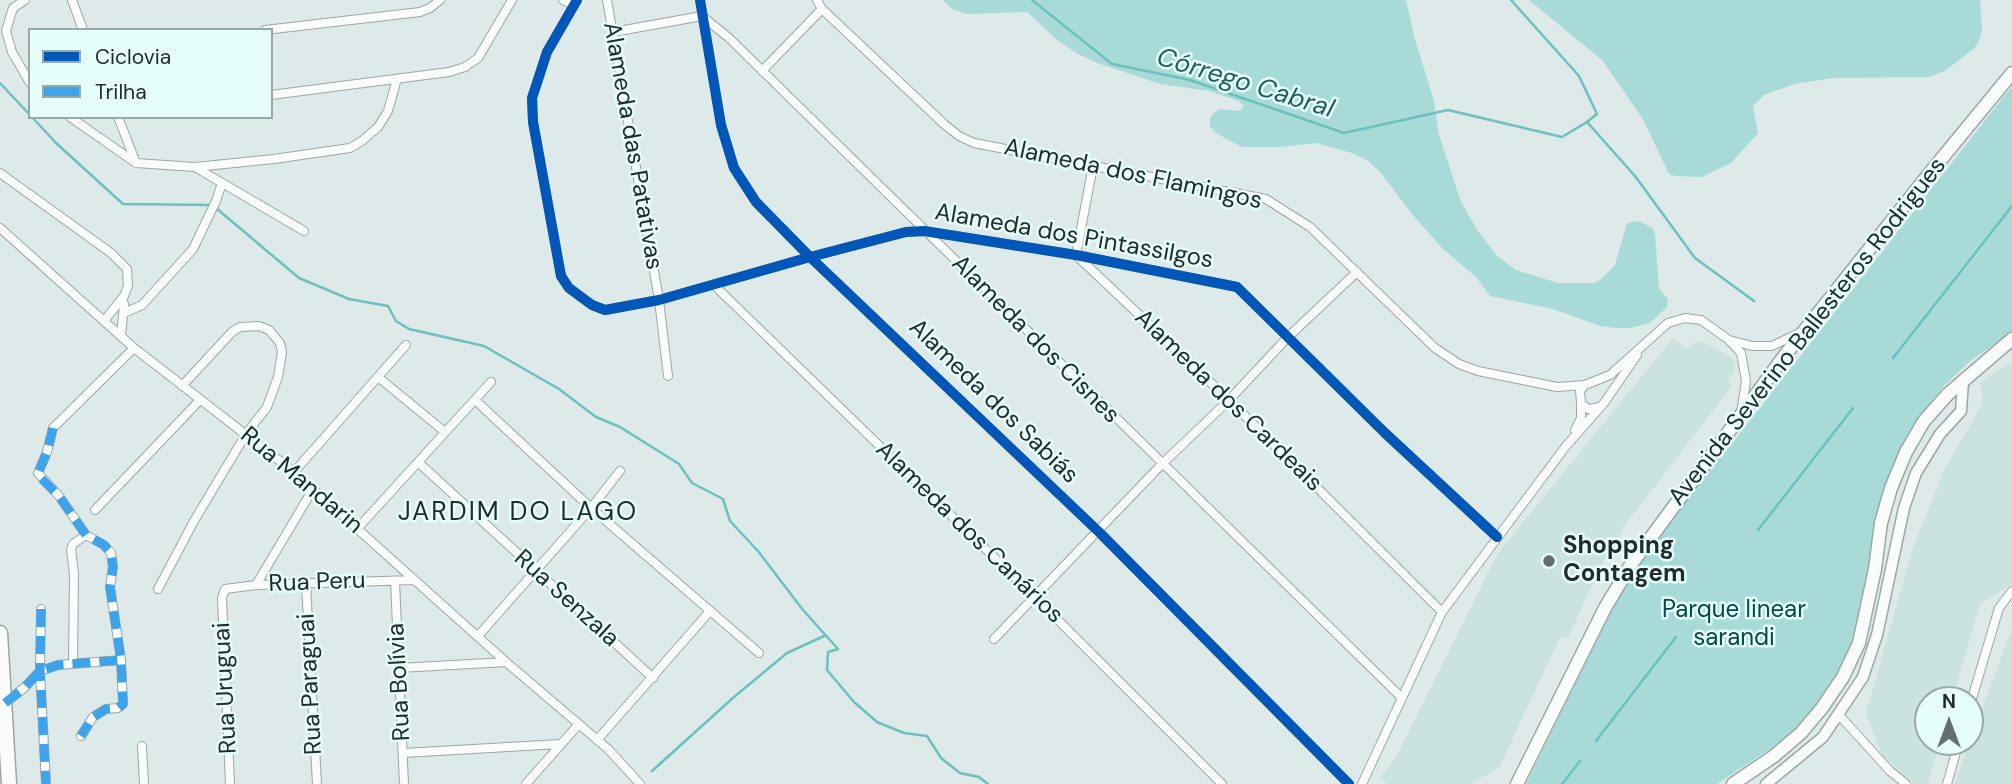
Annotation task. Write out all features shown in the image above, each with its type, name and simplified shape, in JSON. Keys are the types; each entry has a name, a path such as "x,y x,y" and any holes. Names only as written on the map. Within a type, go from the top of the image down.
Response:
{"highway":[{"path":"0,633 9,784"}],"main road":[{"name":"Avenida Severino Ballesteros Rodrigues","path":"1517,784 1605,608 1630,566 1740,416 1929,174 2012,73"},
{"path":"1733,784 1774,756 1801,733 1843,677 1859,643 1875,569 1881,523 1891,488 1906,452 1924,421 1948,394 2012,338"}],"street":[{"path":"72,0 82,28"},
{"path":"273,29 420,12 439,0"},
{"path":"273,95 449,72 472,63 478,58 512,0"},
{"path":"563,0 575,3"},
{"name":"Alameda das Patativas","path":"607,0 659,300 668,376"},
{"name":"Alameda dos Sabiás","path":"700,0 721,125 734,168 756,202 810,257 1099,532 1349,784"},
{"name":"Alameda dos Flamingos","path":"817,0 822,9 959,136 974,143 1266,199 1310,227 1447,358 1478,370 1557,387 1589,384"},
{"path":"23,1 13,8 6,31 12,52 28,80"},
{"name":"Alameda dos Pintassilgos","path":"575,3 547,52 532,98 533,122 561,276 569,288 592,305 605,310 659,300 906,232 924,231 1076,255 1237,287 1385,433 1497,537"},
{"path":"762,71 822,9"},
{"path":"613,32 702,16"},
{"name":"Alameda dos Cisnes","path":"702,16 729,38 1402,698"},
{"path":"73,119 136,163 195,167 274,159 350,148 371,134 383,121 392,101 397,79"},
{"path":"119,119 136,163"},
{"path":"1076,255 1093,166"},
{"path":"195,167 304,231"},
{"path":"0,173 121,262 129,277 128,286 122,299 104,321"},
{"path":"124,313 142,305 193,249 209,218 222,183"},
{"name":"Rua Mandarin","path":"0,228 134,348 294,472 506,662 578,725 598,739 640,784"},
{"name":"Alameda dos Cardeais","path":"1076,255 1229,400 1441,612"},
{"path":"994,639 1162,464 1357,272"},
{"name":"Alameda dos Canários","path":"714,285 1034,596 1222,784"},
{"path":"121,336 124,313 122,299"},
{"path":"1566,446 1580,422 1580,391 1610,375 1668,323 1685,318 1701,320 1729,340 1741,353 1746,381 1740,416"},
{"path":"158,589 246,433 267,407 278,377 282,352 276,336 259,326 240,327 232,332 182,386"},
{"path":"1729,340 1752,346 1772,346 1809,328"},
{"path":"1363,784 1441,612 1566,446 1603,403 1649,338"},
{"path":"294,472 407,345"},
{"path":"81,736 93,717 106,709 122,706 121,660 110,587 113,567 111,553 104,545 86,535 59,496 39,476 38,471 47,452 53,428 134,348"},
{"path":"378,377 445,432"},
{"path":"357,528 491,382"},
{"path":"1766,784 1823,737 1863,677 1877,635 1904,508 1916,473 1940,434 1961,411 1963,382"},
{"path":"1589,384 1603,388 1603,403"},
{"name":"Alameda dos Flamingos","path":"1557,387 1580,401"},
{"path":"95,510 200,400"},
{"path":"475,400 592,508 759,653"},
{"path":"1580,401 1592,410 1603,403"},
{"name":"Rua Senzala","path":"418,462 653,678"},
{"path":"478,636 592,508 620,471"},
{"path":"256,585 313,489"},
{"path":"73,663 74,574 71,549 86,535"},
{"name":"Rua Bolívia","path":"395,580 404,784"},
{"name":"Rua Peru","path":"223,592 231,587 256,585 414,580"},
{"name":"Rua Paraguai","path":"306,584 317,784"},
{"path":"1975,686 1998,608 2012,591"},
{"name":"Rua Uruguai","path":"223,592 230,784"},
{"path":"41,609 40,671 46,784"},
{"path":"598,739 710,611"},
{"path":"5,703 40,671 58,665 121,660"},
{"path":"398,667 506,662"},
{"path":"1839,715 1890,771 1906,784"},
{"path":"526,784 578,725"},
{"path":"404,753 561,744"},
{"path":"142,746 144,784"},
{"path":"1947,784 1955,756"}],"shaded area":[{"name":"Shopping Contagem","path":"1673,338 1688,350 1694,343 1704,342 1732,358 1734,371 1727,382 1732,386 1625,525 1599,569 1568,638 1560,637 1499,768 1470,784 1388,784 1379,778 1394,761 1498,553"},
{"path":"2012,361 2012,584 1980,604 1956,686 1914,686 1914,756 1936,756 1928,784 1915,784 1882,755 1866,713 1913,548 1943,472 1982,404 1981,382"},
{"path":"2012,628 2012,784 1954,784 1965,756 1984,756 1984,704"}],"green space":[{"path":"943,0 1406,0 1434,101 1439,135 1461,202 1497,256 1516,270 1558,283 1594,283 1615,265 1627,223 1639,221 1652,228 1655,234 1659,289 1668,299 1667,307 1650,323 1630,328 1615,328 1600,326 1553,309 1490,296 1476,277 1443,249 1381,173 1368,161 1352,153 1316,143 1243,147 1216,133 1210,126 1210,118 1220,109 1240,111 1244,106 1239,101 1209,91 1160,84 1097,63 1056,39 1027,12 967,14 952,9"},
{"path":"1529,0 1980,0 1982,30 1978,44 1972,50 1945,71 1928,77 1833,78 1794,84 1764,95 1753,106 1758,133 1731,163 1702,177 1676,176 1669,174 1644,121 1603,61"},
{"name":"Parque linear sarandi","path":"2012,86 2012,332 1969,362 1944,386 1917,420 1899,451 1880,507 1870,574 1850,650 1832,683 1811,712 1786,738 1717,784 1526,784 1611,611 1635,570 1715,459 1722,456"}],"waterway":[{"name":"Córrego Cabral","path":"1032,0 1112,64 1190,80 1344,133 1448,110 1562,137 1587,122"},
{"name":"Córrego Cabral","path":"1511,0 1579,76 1597,114 1587,122 1635,176 1695,258 1754,301"},
{"path":"0,83 28,113"},
{"path":"34,119 123,204 211,205"},
{"path":"1893,358 2012,206"},
{"path":"216,208 299,278 349,299 388,306 396,321 409,329 484,346 559,389 596,417 620,427 679,464 692,483 723,499 730,521 838,649 828,652 827,670 854,702 877,722 904,733 927,736 941,758 960,773 979,777 988,784"},
{"path":"1758,530 1853,408"},
{"path":"652,771 787,653 824,636"},
{"path":"1596,741 1676,637"},
{"path":"1562,784 1580,761"}],"marked path":[{"path":"53,428 39,476 59,496 86,535 104,545 111,553 113,567 110,587 121,660 123,704 118,708 106,709 93,717 81,736"},
{"path":"41,609 40,671 46,784"},
{"path":"5,703 40,671 58,665 121,660"}],"cycle path":[{"path":"577,0 547,52 532,98 533,122 561,276 569,288 592,305 605,310 659,300 906,232 924,231 1076,255 1237,287 1385,433 1497,537"},
{"path":"700,0 721,125 734,168 756,202 810,257 1099,532 1349,784"}],"place":[{"name":"Shopping Contagem","path":"1549,561"}],"district":[{"name":"JARDIM DO LAGO","path":"518,513"}]}
